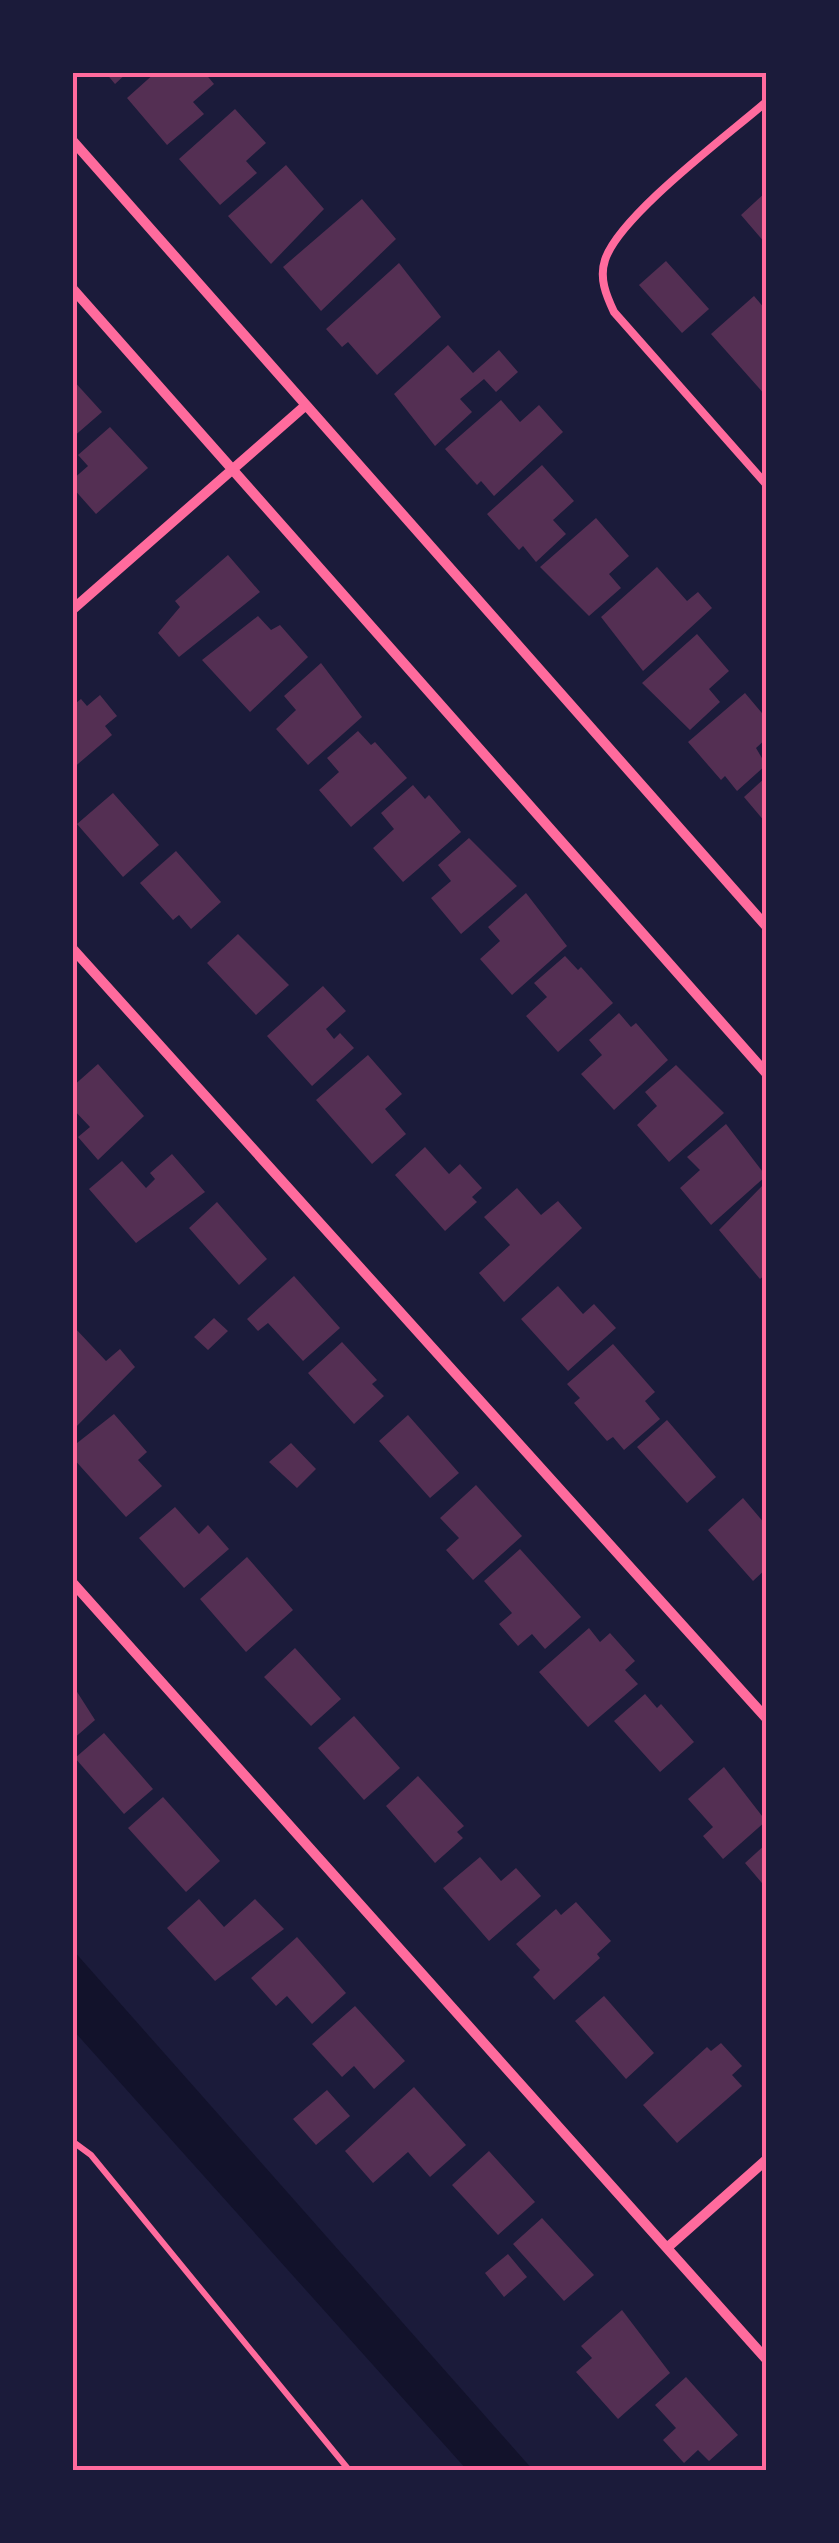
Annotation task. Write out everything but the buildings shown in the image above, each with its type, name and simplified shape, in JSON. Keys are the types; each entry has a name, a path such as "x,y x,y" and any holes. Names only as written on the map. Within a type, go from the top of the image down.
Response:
{"street":[{"path":"72,140 766,926"},
{"path":"72,288 766,1073"},
{"path":"72,610 306,404"},
{"path":"72,948 766,1718"},
{"path":"72,1582 766,2359"},
{"path":"668,2248 766,2160"}],"lane":[{"path":"766,102 622,230 603,264 602,278 614,312 766,484"}],"path":[{"path":"72,2141 91,2155 350,2470"}],"shaded area":[{"path":"73,1950 533,2470 467,2470 73,2030"}]}
